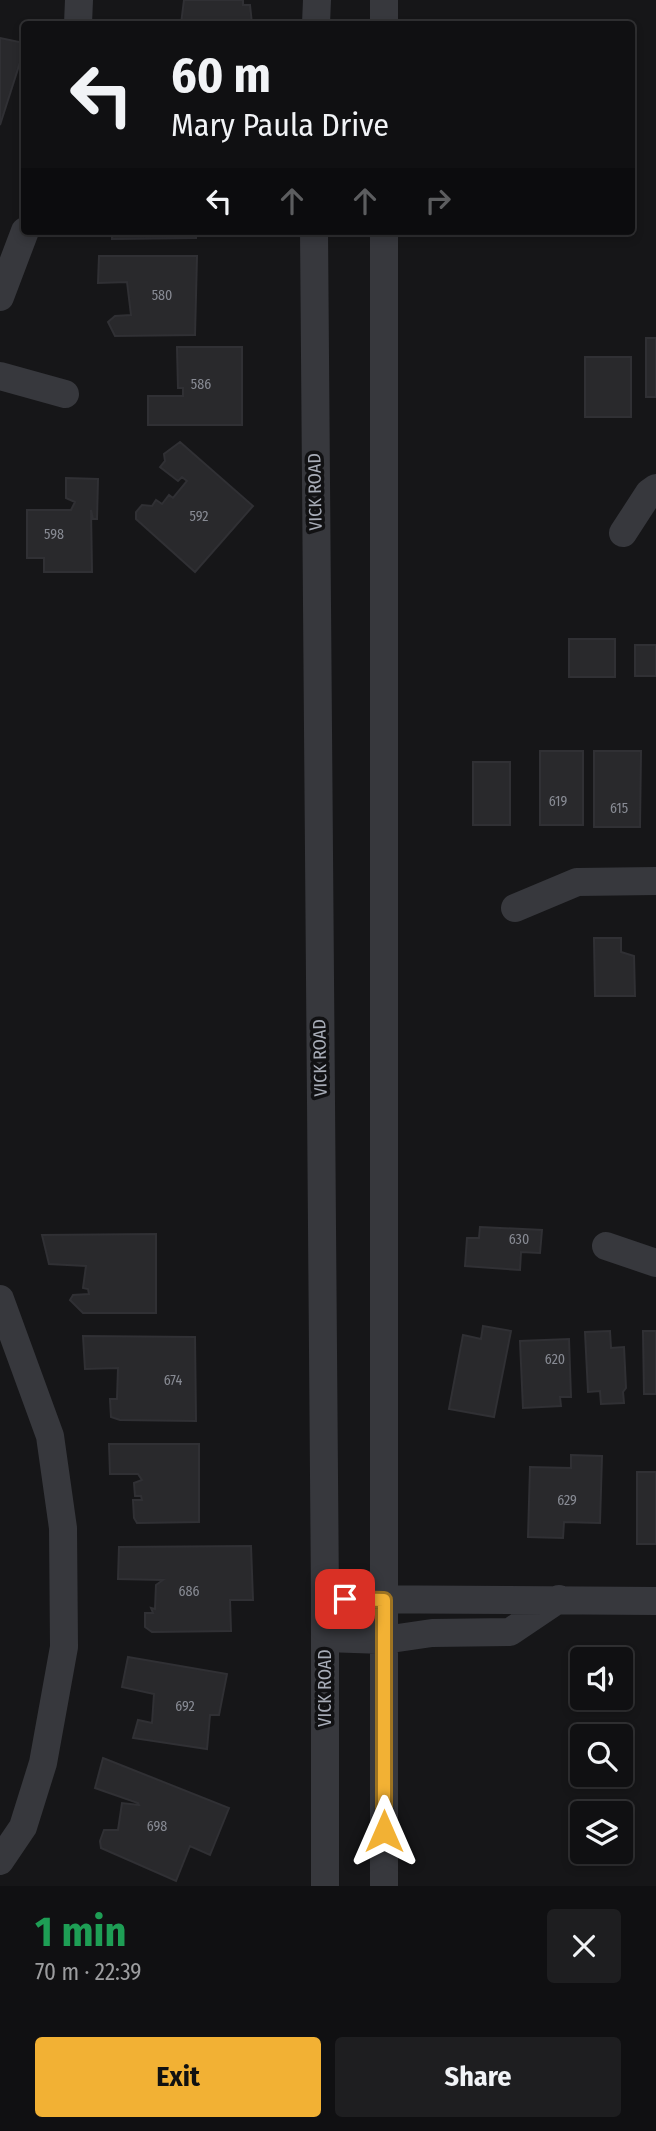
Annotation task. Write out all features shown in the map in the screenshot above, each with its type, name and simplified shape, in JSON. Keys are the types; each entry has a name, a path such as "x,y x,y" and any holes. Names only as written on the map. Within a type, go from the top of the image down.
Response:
{"street":[{"path":"78,21 79,0"},
{"path":"316,21 317,0"},
{"path":"384,0 384,21"},
{"path":"0,297 23,235"},
{"name":"VICK ROAD","path":"314,235 325,1886"},
{"path":"384,235 384,1886"},
{"path":"0,376 65,394"},
{"path":"623,533 649,493 656,488"},
{"path":"515,908 577,882 656,881"},
{"path":"606,1246 656,1263"},
{"path":"0,1299 50,1436 63,1528 64,1634 43,1763 23,1827 0,1861"},
{"path":"325,1599 656,1601"},
{"path":"325,1638 384,1640 432,1633 510,1632 559,1599"}],"building":[{"path":"184,0 243,0 243,5 250,5 252,21 181,21"},
{"path":"0,38 21,42 21,59 0,125"},
{"path":"112,235 196,235 196,238 112,239"},
{"path":"99,256 197,256 195,335 115,336 108,322 115,316 131,315 127,282 98,283"},
{"path":"646,338 656,338 656,397 646,397"},
{"path":"177,347 242,347 242,425 148,425 148,396 183,396 183,388 178,388"},
{"path":"585,357 631,357 631,417 585,417"},
{"path":"180,442 253,506 195,572 136,519 136,512 142,505 152,506 156,500 162,504 169,495 173,498 187,481 182,477 178,481 160,467 165,461 164,454"},
{"path":"66,478 98,479 97,519 93,519 91,510 92,572 44,572 44,558 27,558 27,510 71,510 75,502 66,498"},
{"path":"569,639 615,639 615,677 569,677"},
{"path":"635,645 656,645 656,676 635,676"},
{"path":"540,751 583,751 583,825 540,825"},
{"path":"594,751 641,751 640,827 594,827"},
{"path":"473,762 510,762 510,825 473,825"},
{"path":"594,938 621,938 621,952 634,956 635,996 595,996"},
{"path":"480,1227 542,1230 540,1253 521,1252 520,1270 465,1266 467,1238 479,1238"},
{"path":"156,1234 156,1313 83,1313 70,1300 73,1295 89,1294 88,1289 83,1288 86,1266 49,1264 42,1235"},
{"path":"483,1326 511,1331 494,1417 449,1409 463,1335 481,1339"},
{"path":"610,1331 611,1348 624,1347 626,1388 623,1392 624,1403 601,1404 600,1391 588,1392 585,1332"},
{"path":"643,1331 656,1331 656,1394 644,1394"},
{"path":"83,1336 195,1337 196,1421 120,1420 111,1417 110,1399 117,1399 118,1368 85,1369"},
{"path":"569,1339 571,1397 560,1397 561,1406 523,1408 520,1341"},
{"path":"109,1444 199,1444 199,1522 137,1523 133,1500 142,1500 141,1496 135,1496 134,1483 142,1480 138,1474 110,1474"},
{"path":"571,1455 602,1456 600,1523 564,1522 563,1538 528,1537 530,1467 571,1468"},
{"path":"637,1472 656,1472 656,1544 637,1544"},
{"path":"251,1546 253,1600 230,1600 231,1631 152,1632 145,1627 145,1613 153,1613 151,1608 155,1609 156,1585 163,1580 118,1579 119,1547"},
{"path":"128,1657 227,1674 219,1715 210,1715 207,1749 133,1738 138,1720 152,1723 154,1694 122,1687"},
{"path":"103,1758 229,1808 210,1855 190,1846 176,1881 101,1848 100,1841 104,1830 118,1830 122,1803 139,1805 95,1788"}],"route":[{"path":"345,1599 384,1600 384,1831"}]}
